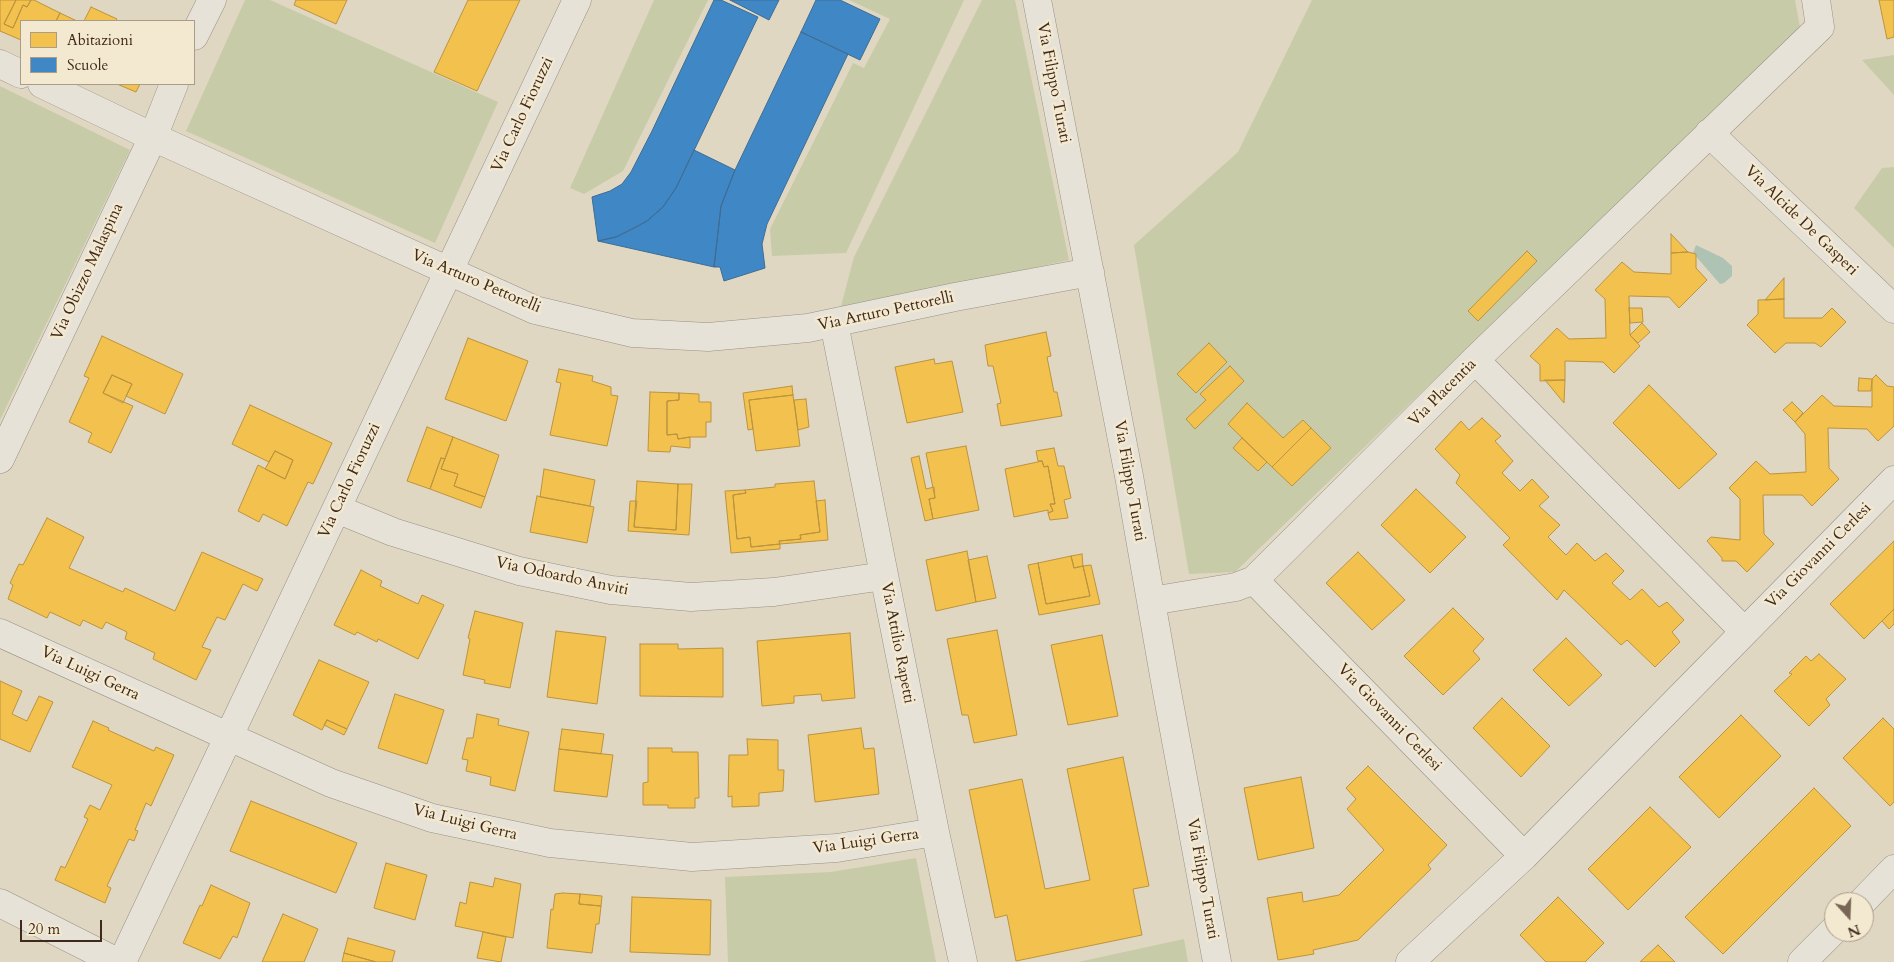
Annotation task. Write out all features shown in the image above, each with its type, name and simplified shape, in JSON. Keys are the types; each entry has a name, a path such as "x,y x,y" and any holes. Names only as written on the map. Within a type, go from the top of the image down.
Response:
{"street":[{"path":"195,34 212,0"},
{"name":"Via Carlo Fioruzzi","path":"122,962 577,0"},
{"name":"Via Filippo Turati","path":"1037,0 1129,476 1217,962"},
{"name":"Via Placentia","path":"1151,601 1236,587 1254,580 1475,360 1820,26 1816,0"},
{"path":"0,64 20,74"},
{"name":"Via Arturo Pettorelli","path":"44,85 535,310 632,333 708,336 808,328 955,297 1090,272"},
{"name":"Via Obizzo Malaspina","path":"0,459 153,136 174,85"},
{"name":"Via Alcide De Gasperi","path":"1708,133 1894,309"},
{"name":"Via Attilio Rapetti","path":"834,323 935,832 963,962"},
{"path":"1475,360 1744,631"},
{"name":"Via Giovanni Cerlesi","path":"1410,962 1524,856 1894,480"},
{"name":"Via Odoardo Anviti","path":"337,509 393,532 519,571 611,590 690,597 774,592 884,576"},
{"name":"Via Giovanni Cerlesi","path":"1254,580 1524,856"},
{"name":"Via Luigi Gerra","path":"0,633 331,783 432,818 550,843 692,857 837,848 935,832"},
{"path":"1872,892 1894,869"},
{"path":"0,903 117,962"},
{"path":"1802,962 1824,940"}],"shaded area":[{"path":"245,0 270,0 498,102 435,243 186,131"},
{"path":"654,0 708,0 623,171 584,194 570,188"},
{"path":"849,0 964,0 846,253 772,256 770,229 853,63 864,68 890,19"},
{"path":"982,0 1015,0 1069,260 840,310 854,257"},
{"path":"1312,0 1795,0 1800,27 1235,572 1189,574 1134,245 1238,152"},
{"path":"1894,55 1894,95 1862,60"},
{"path":"0,86 130,150 0,420"},
{"path":"1894,167 1894,248 1854,208 1882,168"},
{"path":"1696,245 1723,258 1732,266 1732,276 1720,284 1693,253"},
{"path":"916,858 936,962 728,962 725,877 831,872"},
{"path":"1184,939 1188,962 1078,962"}],"building: Abitazioni":[{"path":"0,0 16,0 4,24 13,28 23,5 27,7 31,0 60,13 56,20 20,20 20,40 0,31"},
{"path":"16,0 31,0 27,7 23,5 13,28 4,24"},
{"path":"296,0 347,0 336,24 294,5"},
{"path":"468,0 520,0 477,91 434,72"},
{"path":"1879,0 1894,0 1894,37 1887,39"},
{"path":"91,7 117,19 116,20 84,20"},
{"path":"60,13 75,20 56,20"},
{"path":"119,85 140,85 136,92"},
{"path":"1671,234 1688,252 1671,253"},
{"path":"1527,251 1537,261 1478,321 1468,311"},
{"path":"1688,252 1696,254 1696,268 1707,280 1679,308 1669,297 1629,296 1630,335 1640,346 1614,373 1603,362 1565,361 1565,380 1540,381 1540,365 1530,356 1557,328 1569,339 1606,338 1605,299 1595,290 1622,262 1634,272 1671,274 1671,253"},
{"path":"1784,278 1784,299 1765,300"},
{"path":"1784,299 1784,318 1822,318 1832,308 1846,322 1821,347 1815,343 1786,343 1775,353 1747,325 1758,314 1758,300"},
{"path":"1629,308 1642,308 1643,322 1630,323"},
{"path":"1642,323 1650,332 1638,343 1630,335"},
{"path":"1046,332 1051,356 1047,357 1054,392 1057,392 1062,416 1001,426 997,404 1001,403 993,366 988,366 985,345"},
{"path":"102,336 183,374 165,414 126,396 132,384 112,375 103,393 133,406 111,453 88,442 92,433 69,422 89,378 84,376"},
{"path":"468,338 528,361 506,421 445,399"},
{"path":"1209,343 1227,362 1196,393 1177,374"},
{"path":"934,359 935,364 952,361 963,412 907,423 895,367"},
{"path":"1230,366 1244,381 1195,429 1186,419 1206,400 1200,394"},
{"path":"559,369 593,376 592,381 611,387 611,395 618,396 607,446 550,435 561,383 556,382"},
{"path":"112,375 132,384 123,403 103,393"},
{"path":"1876,375 1887,386 1894,387 1894,426 1878,441 1867,429 1828,428 1829,468 1839,479 1812,506 1802,495 1763,495 1764,534 1774,544 1747,572 1736,561 1722,561 1722,558 1707,541 1711,537 1740,540 1740,499 1729,488 1756,461 1770,474 1806,472 1805,434 1795,422 1822,395 1834,406 1872,407 1872,379"},
{"path":"1859,378 1872,379 1871,391 1858,391"},
{"path":"1545,380 1565,380 1564,403"},
{"path":"1649,385 1717,454 1679,489 1613,423"},
{"path":"792,386 793,395 749,400 753,429 748,430 743,393"},
{"path":"650,392 679,393 679,400 667,401 667,435 677,434 678,439 690,437 690,448 671,446 670,452 648,451"},
{"path":"679,393 699,394 699,402 711,402 711,422 706,422 706,437 678,439 677,434 667,435 667,401 679,400"},
{"path":"793,395 800,446 756,451 749,400"},
{"path":"806,399 809,427 798,430 794,400"},
{"path":"1792,402 1803,413 1795,422 1783,410"},
{"path":"1247,403 1283,438 1303,420 1311,428 1272,467 1228,424"},
{"path":"250,405 332,443 313,484 308,482 287,526 263,514 259,522 238,511 258,465 285,479 293,460 275,451 269,462 232,444"},
{"path":"1482,418 1501,436 1495,441 1513,461 1502,473 1520,491 1532,479 1549,497 1539,506 1560,525 1548,537 1566,555 1577,543 1595,561 1606,553 1624,571 1612,583 1630,600 1642,589 1659,607 1667,602 1684,620 1672,632 1680,642 1655,667 1627,640 1621,645 1564,590 1557,600 1503,545 1510,538 1456,483 1460,475 1435,449 1461,421 1469,430"},
{"path":"427,427 453,437 445,459 441,458 430,489 407,481"},
{"path":"1311,428 1331,448 1292,486 1272,467"},
{"path":"453,437 499,455 485,497 454,486 458,474 441,469"},
{"path":"1242,438 1267,462 1258,471 1233,448"},
{"path":"966,446 979,510 933,519 929,499 935,498 926,453"},
{"path":"1054,448 1058,466 1064,466 1071,498 1064,500 1068,518 1050,520 1048,513 1053,511 1050,504 1055,504 1048,466 1044,467 1042,461 1038,461 1036,451"},
{"path":"275,451 293,460 285,479 265,469"},
{"path":"919,456 926,489 934,487 935,498 929,499 933,519 925,521 911,458"},
{"path":"441,458 445,459 441,469 458,474 454,486 485,497 481,508 430,489"},
{"path":"1042,461 1044,467 1048,466 1055,504 1050,504 1053,511 1048,513 1048,510 1014,517 1005,469"},
{"path":"544,469 595,480 590,506 540,497"},
{"path":"637,481 678,484 676,530 634,527"},
{"path":"814,481 820,532 800,535 801,539 779,541 780,544 751,547 750,537 737,539 733,495 746,493 745,490 775,487 775,484"},
{"path":"678,484 692,484 689,535 628,531 630,501 637,501 634,527 676,530"},
{"path":"1416,489 1466,537 1430,573 1381,525"},
{"path":"745,490 746,493 733,495 737,539 750,537 751,547 780,544 780,549 731,553 725,491"},
{"path":"537,496 594,507 587,543 530,532"},
{"path":"825,500 828,540 780,544 779,541 801,539 800,535 820,532 816,501"},
{"path":"47,518 84,537 69,568 123,592 125,588 175,611 202,552 263,579 257,591 243,584 225,620 217,617 202,647 211,650 196,680 153,659 155,653 125,639 127,632 106,622 102,629 83,620 80,626 50,612 47,618 8,599 13,585 10,583 19,564 23,565"},
{"path":"1894,541 1894,609 1864,639 1830,604"},
{"path":"967,551 976,602 936,611 926,560"},
{"path":"1358,552 1405,600 1372,630 1326,583"},
{"path":"1082,554 1083,566 1074,568 1071,556"},
{"path":"987,556 996,598 976,602 968,560"},
{"path":"1071,556 1074,568 1083,566 1090,596 1046,604 1038,563"},
{"path":"1038,563 1046,604 1090,596 1083,566 1091,565 1100,604 1039,615 1028,565"},
{"path":"361,570 382,581 380,586 418,604 422,595 444,605 418,659 378,639 377,642 357,632 355,635 334,625"},
{"path":"1453,608 1484,639 1473,651 1480,659 1443,695 1404,656"},
{"path":"1894,609 1894,624 1889,629 1882,621"},
{"path":"475,611 523,623 510,688 484,683 485,680 463,675 470,639 468,638"},
{"path":"997,630 1017,735 974,743 968,715 962,715 947,639"},
{"path":"556,631 606,637 597,704 547,697"},
{"path":"850,633 855,698 822,701 821,694 794,696 794,703 762,706 757,641"},
{"path":"1102,635 1118,716 1068,725 1051,645"},
{"path":"1566,638 1602,675 1569,706 1533,670"},
{"path":"640,644 678,644 678,649 723,648 723,697 640,696"},
{"path":"1819,654 1846,679 1826,699 1830,705 1809,726 1774,691 1792,674 1789,673 1806,656 1811,661"},
{"path":"319,660 369,682 347,729 327,720 322,730 293,715"},
{"path":"0,681 22,691 12,714 27,721 39,696 53,702 30,752 0,739"},
{"path":"395,694 444,710 427,764 378,748"},
{"path":"1502,698 1550,746 1521,777 1473,728"},
{"path":"477,714 499,719 498,725 529,732 515,791 490,785 491,777 466,771 468,760 462,759 467,738 473,738"},
{"path":"1741,715 1781,756 1719,818 1679,777"},
{"path":"1883,718 1894,729 1894,802 1890,806 1843,758"},
{"path":"327,720 347,729 344,735 324,725"},
{"path":"93,721 154,751 156,747 174,755 151,806 146,803 135,830 138,831 134,841 129,839 107,886 111,888 105,903 55,880 61,866 65,868 88,819 84,817 90,805 100,810 112,785 72,767"},
{"path":"861,728 864,749 874,748 879,794 815,802 808,735"},
{"path":"562,729 604,734 601,754 559,749"},
{"path":"747,739 778,740 778,770 784,770 783,791 759,793 759,806 732,807 732,796 728,797 729,755 748,755"},
{"path":"648,748 672,748 672,752 698,752 699,798 695,798 695,808 668,808 668,805 643,805 643,783 648,782"},
{"path":"559,749 613,755 607,797 554,791"},
{"path":"1123,757 1149,886 1133,889 1142,935 1016,961 1007,915 995,918 969,790 1022,779 1045,889 1090,880 1067,769"},
{"path":"1368,766 1447,845 1428,865 1431,869 1358,940 1313,950 1314,954 1278,960 1267,898 1302,892 1303,902 1339,895 1384,850 1347,809 1356,799 1346,788"},
{"path":"1301,777 1314,848 1258,860 1244,788"},
{"path":"1814,788 1851,826 1723,954 1685,917"},
{"path":"251,801 357,843 336,893 230,851"},
{"path":"1650,807 1691,847 1628,910 1588,869"},
{"path":"386,863 427,875 415,920 374,908"},
{"path":"495,878 521,884 513,938 455,926 460,902 466,904 470,882 493,887"},
{"path":"211,885 250,903 237,938 233,936 220,959 183,943"},
{"path":"555,894 580,894 579,904 601,906 599,924 596,924 592,953 547,948 551,909 553,910"},
{"path":"580,894 602,896 601,906 579,904"},
{"path":"632,897 711,900 710,955 630,952"},
{"path":"1558,897 1604,943 1585,962 1546,962 1520,935"},
{"path":"283,914 318,929 304,962 262,962"},
{"path":"483,932 506,937 501,962 477,958"},
{"path":"348,938 395,951 392,962 376,962 344,953"},
{"path":"1658,945 1675,962 1640,962"},
{"path":"344,953 376,962 342,962"}],"building: Scuole":[{"path":"714,0 721,0 758,17 676,188 663,207 647,221 616,237 598,241 592,197 610,191 622,184 631,172"},
{"path":"730,0 779,0 769,20"},
{"path":"816,0 840,0 880,19 860,60 801,32"},
{"path":"801,32 848,54 767,224 762,244 765,268 724,281 720,267 714,267 721,206 735,170"},
{"path":"694,150 735,170 721,206 714,267 598,241 616,237 631,230 647,221 663,207 676,188"}]}
